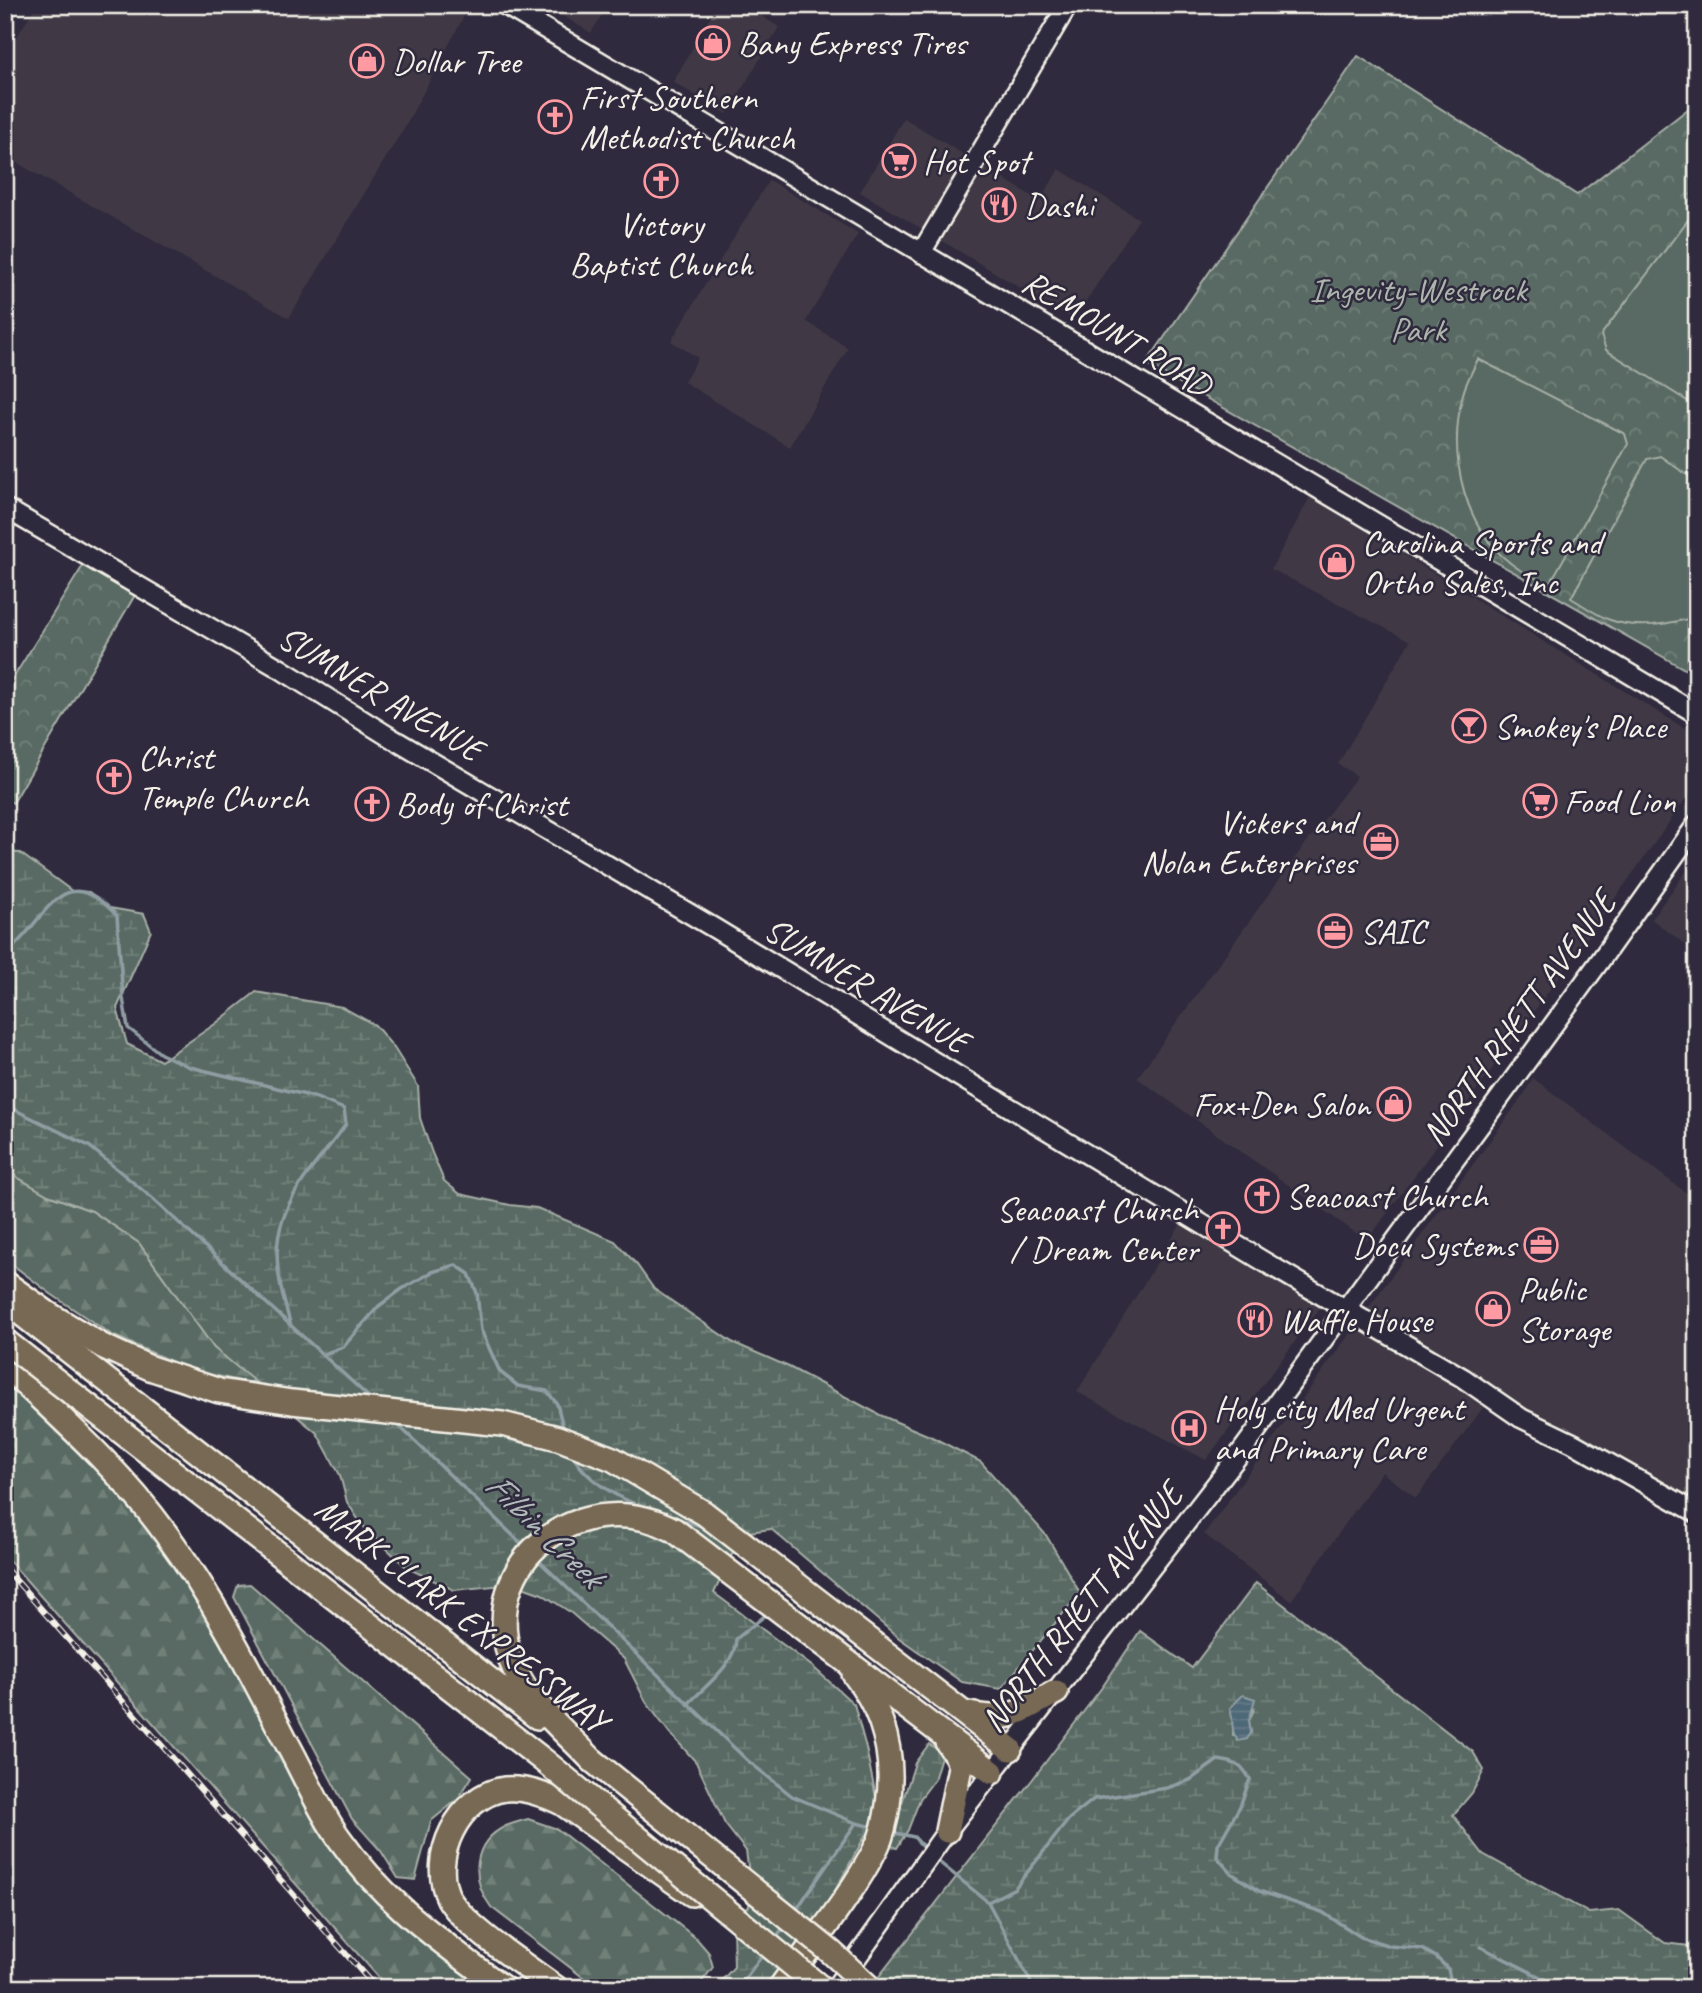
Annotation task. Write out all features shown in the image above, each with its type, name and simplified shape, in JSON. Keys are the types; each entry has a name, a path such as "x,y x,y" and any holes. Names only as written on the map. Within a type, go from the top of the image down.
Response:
{"highway":[{"path":"5,1283 47,1313 102,1346 150,1368 219,1391 292,1402 502,1424 533,1431 613,1459 704,1514 1010,1749"},
{"name":"MARK CLARK EXPRESSWAY","path":"5,1300 592,1760 831,1952 870,1988"},
{"name":"MARK CLARK EXPRESSWAY","path":"5,1342 408,1654 821,1988"},
{"path":"5,1365 99,1456 167,1534 230,1636 340,1839 405,1913 502,1987"},
{"path":"592,1760 522,1684 508,1652 505,1634 507,1598 512,1581 530,1553 554,1534 582,1519 598,1515 638,1516 674,1530 831,1648 948,1742 960,1768 947,1830"},
{"path":"780,1988 838,1908 877,1846 887,1814 892,1765 885,1730 856,1676 831,1648"},
{"path":"965,1713 1009,1717 1056,1692"},
{"path":"934,1730 992,1772"},
{"path":"556,1988 459,1914 446,1892 444,1854 460,1819 478,1800 506,1789 537,1793 562,1803 790,1962"}],"main road":[{"name":"REMOUNT ROAD","path":"505,5 1697,714"},
{"path":"921,253 1068,5"},
{"name":"SUMNER AVENUE","path":"5,508 714,928 1468,1381 1521,1418 1573,1443 1697,1513"},
{"name":"NORTH RHETT AVENUE","path":"835,1988 947,1830 1226,1471 1597,965 1697,824"}],"shaded area":[{"path":"36,5 470,5 407,123 289,318 5,156 5,57"},
{"path":"545,5 608,5 591,33"},
{"path":"717,5 744,5 779,27 727,114 673,82"},
{"path":"904,118 1040,201 1059,169 1139,219 1074,320 860,192"},
{"path":"769,180 858,234 806,321 848,348 790,447 684,382 698,358 671,341"},
{"path":"1310,497 1697,736 1697,783 1367,1241 1137,1078 1288,867 1357,776 1338,764 1410,641 1271,569"},
{"path":"1697,857 1697,953 1651,919"},
{"path":"1533,1078 1697,1201 1697,1514 1491,1397 1416,1498 1382,1472 1291,1601 1204,1534"},
{"path":"1187,1214 1326,1297 1206,1460 1077,1392"}],"green space":[{"name":"Ingevity-Westrock Park","path":"1358,56 1577,195 1697,102 1697,676 1146,364"},
{"path":"1697,208 1697,407 1606,350 1601,335"},
{"path":"1478,359 1625,434 1628,444 1549,585 1520,570 1501,554 1485,536 1464,491 1457,442 1459,418 1464,390"},
{"path":"1660,456 1697,482 1697,617 1653,625 1621,623 1600,615 1571,598 1647,459"},
{"path":"84,564 135,595 13,803 5,798 5,691"},
{"path":"5,852 20,853 72,891 89,892 110,908 144,914 151,931 117,1008 127,1044 161,1061 256,992 342,1007 375,1025 394,1048 418,1086 420,1118 432,1153 444,1181 460,1194 537,1208 615,1241 654,1289 732,1342 789,1367 880,1415 981,1462 1046,1535 1080,1593 1001,1689 962,1682 899,1638 771,1529 742,1533 714,1593 813,1667 854,1704 877,1802 902,1803 915,1763 929,1744 942,1753 934,1780 920,1799 908,1830 897,1848 865,1836 831,1898 765,1988 715,1988 734,1967 733,1927 749,1906 750,1881 746,1851 725,1824 696,1762 646,1702 624,1659 570,1612 542,1594 514,1584 454,1590 407,1568 362,1525 347,1502 340,1475 317,1433 214,1348 139,1243 92,1211 48,1195 5,1170"},
{"path":"5,1170 48,1195 92,1211 139,1243 214,1348 257,1382 244,1382 191,1370 112,1335 5,1259"},
{"path":"5,1381 107,1480 172,1556 230,1662 270,1726 313,1815 347,1868 392,1916 483,1988 388,1988 5,1556"},
{"path":"1256,1583 1473,1752 1484,1770 1472,1793 1453,1815 1483,1854 1589,1913 1619,1910 1665,1943 1697,1947 1697,1988 870,1988 1032,1780 1103,1686 1140,1631 1192,1668","holes":["1254,1709 1249,1721 1251,1733 1233,1735 1233,1717"]},
{"path":"250,1584 472,1777 458,1799 431,1821 415,1880 398,1878 381,1851 352,1819 234,1597 238,1585"},
{"path":"528,1819 557,1829 697,1939 709,1953 713,1967 697,1988 597,1988 491,1907 480,1885 478,1862 481,1851 486,1841 495,1833 506,1826"}],"water":[{"path":"1243,1695 1255,1699 1249,1721 1251,1733 1247,1739 1238,1741 1234,1734 1230,1708"}],"waterway":[{"path":"5,954 55,901 67,893 81,891 98,898 117,916 128,1028 161,1054 190,1067 314,1097 344,1109 346,1124 300,1185 282,1220 278,1237 278,1270 291,1326"},
{"name":"Filbin Creek","path":"5,1105 89,1146 152,1198 372,1400"},
{"path":"324,1354 343,1347 379,1306 402,1289 432,1272 456,1265 469,1274 477,1293 481,1330 500,1372 518,1386 547,1391 557,1404 564,1431"},
{"name":"Filbin Creek","path":"395,1422 526,1548"},
{"path":"571,1451 583,1470 602,1486 643,1507"},
{"path":"654,1511 707,1528"},
{"name":"Filbin Creek","path":"536,1558 747,1760 792,1796 856,1823 873,1827"},
{"path":"688,1704 725,1666 735,1648 736,1639 767,1614"},
{"path":"988,1902 1015,1888 1069,1819 1094,1799 1167,1788 1190,1780 1218,1760 1224,1761 1241,1767 1250,1779 1240,1806 1218,1845 1217,1857 1231,1873 1259,1891 1322,1912 1361,1937 1390,1946 1422,1949 1436,1957 1448,1969 1452,1988"},
{"path":"794,1913 856,1823"},
{"name":"Filbin Creek","path":"891,1832 914,1837 926,1850"},
{"name":"Filbin Creek","path":"934,1858 988,1902 1034,1988"},
{"path":"775,1939 785,1925"},
{"path":"1481,1947 1562,1988"},
{"path":"738,1988 764,1953"}],"railway":[{"path":"5,1568 376,1988"}],"place":[{"name":"Bany Express Tires","path":"713,43"},
{"name":"Dollar Tree","path":"367,61"},
{"name":"First Southern Methodist Church","path":"555,117"},
{"name":"Hot Spot","path":"899,161"},
{"name":"Victory Baptist Church","path":"661,181"},
{"name":"Dashi","path":"999,205"},
{"name":"Carolina Sports and Ortho Sales, Inc","path":"1337,562"},
{"name":"Smokey's Place","path":"1469,726"},
{"name":"Christ Temple Church","path":"114,777"},
{"name":"Food Lion","path":"1540,801"},
{"name":"Body of Christ","path":"372,804"},
{"name":"Vickers and Nolan Enterprises","path":"1381,842"},
{"name":"SAIC","path":"1335,931"},
{"name":"Fox+Den Salon","path":"1394,1104"},
{"name":"Seacoast Church","path":"1262,1196"},
{"name":"Seacoast Church / Dream Center","path":"1223,1229"},
{"name":"Docu Systems","path":"1541,1245"},
{"name":"Public Storage","path":"1493,1309"},
{"name":"Waffle House","path":"1255,1320"},
{"name":"Holy city Med Urgent and Primary Care","path":"1189,1428"}]}
